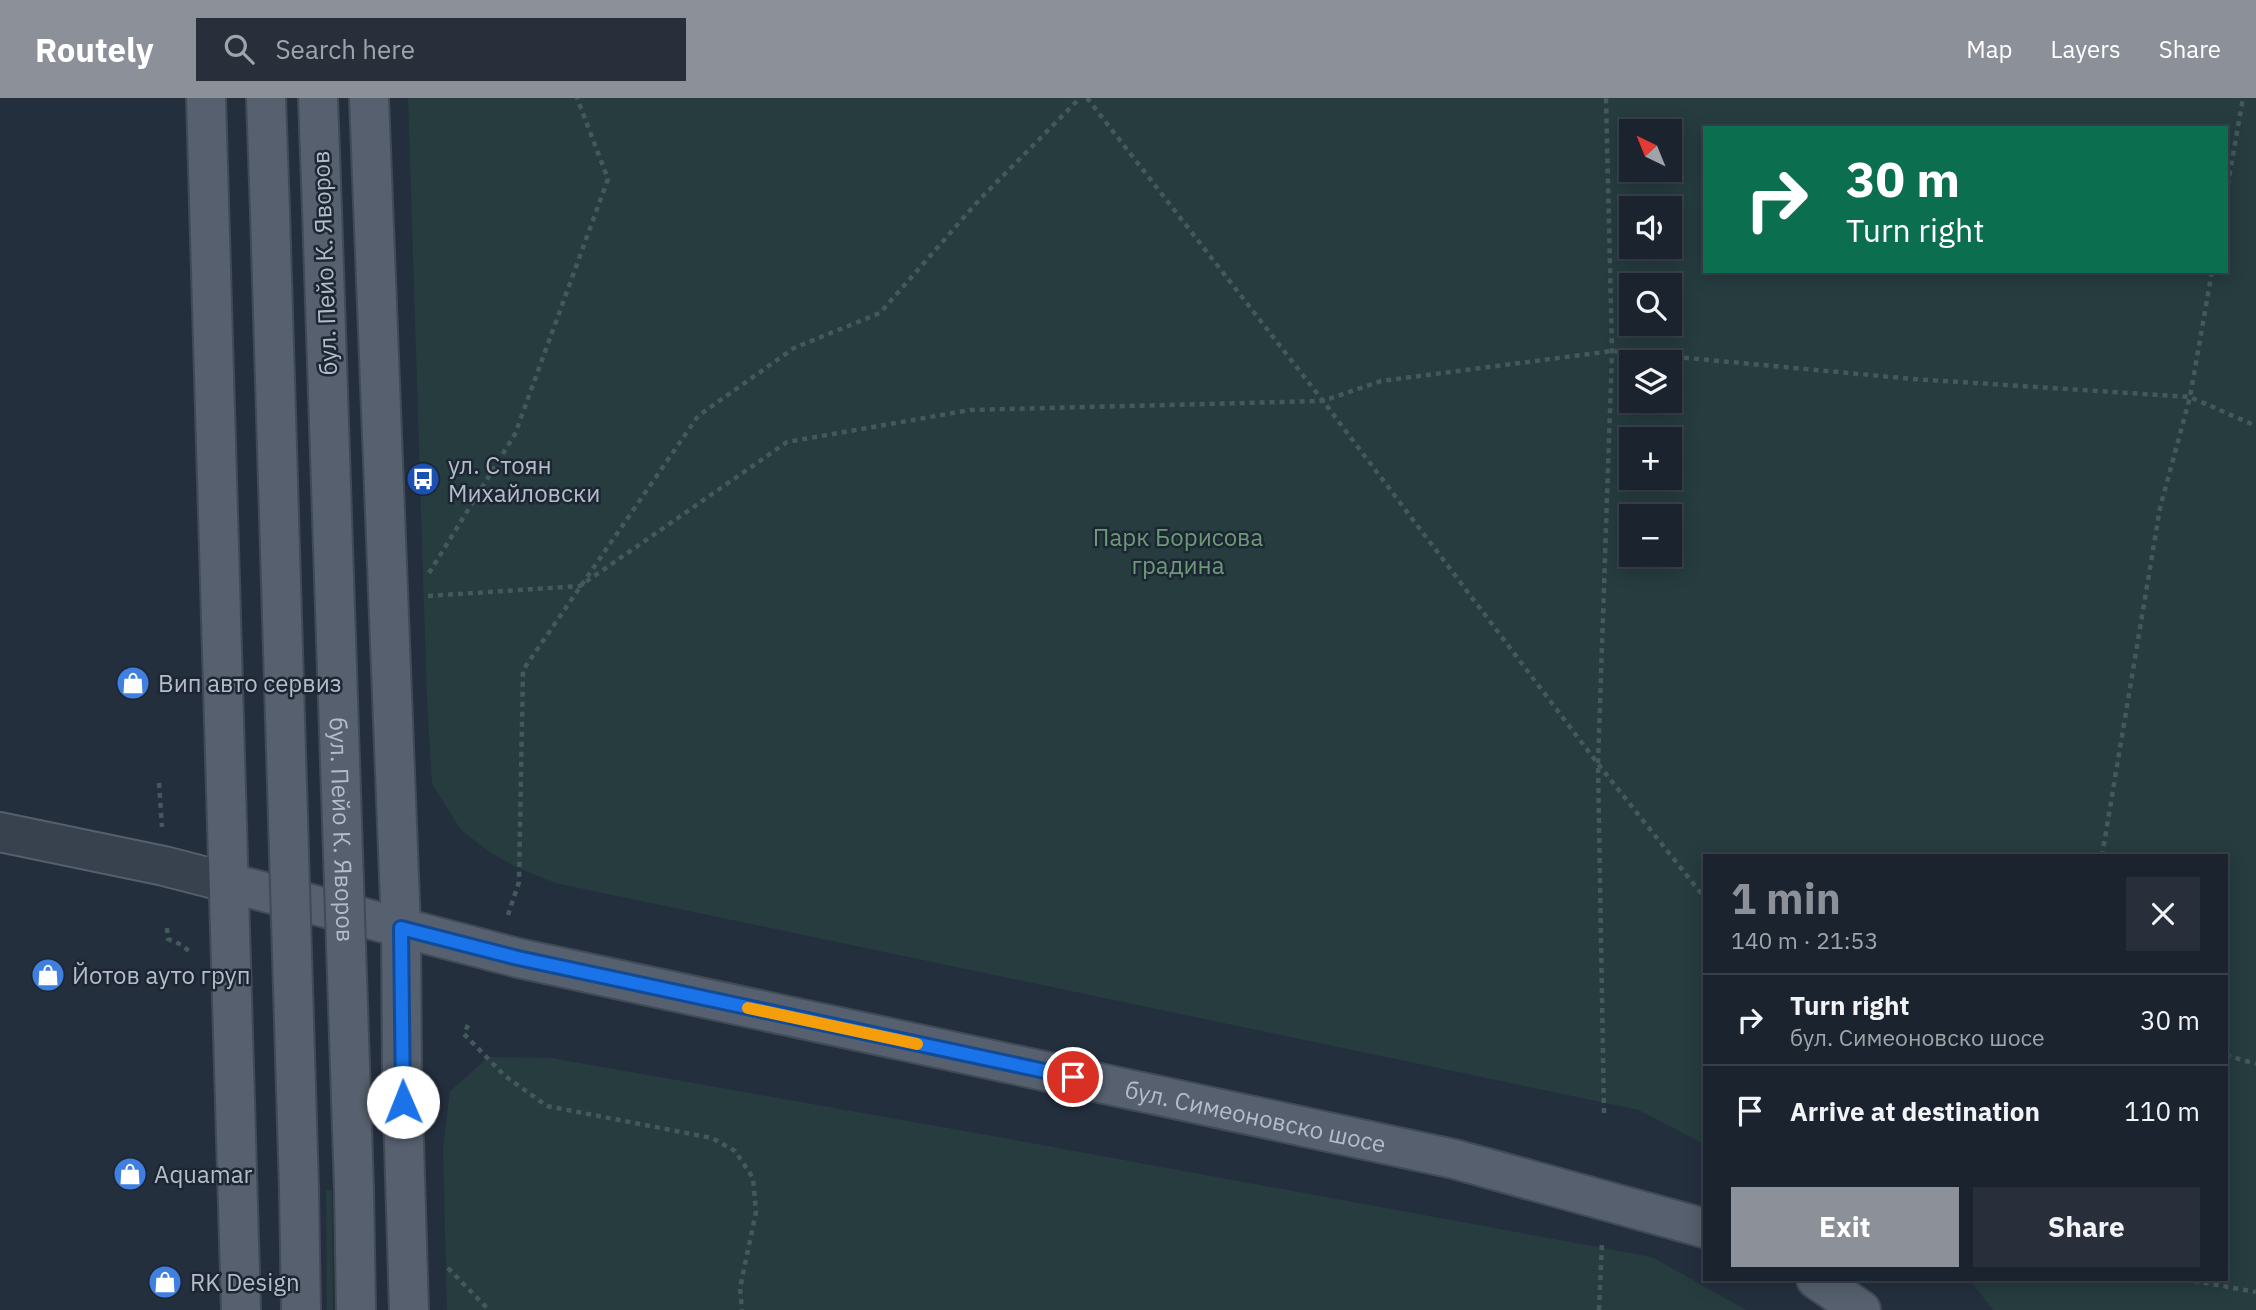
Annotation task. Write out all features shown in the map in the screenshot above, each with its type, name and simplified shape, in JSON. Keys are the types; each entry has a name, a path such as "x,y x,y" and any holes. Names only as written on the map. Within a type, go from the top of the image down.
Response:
{"main road":[{"path":"206,98 241,1310"},
{"path":"266,98 301,1310"},
{"name":"бул. Пейо К. Яворов","path":"318,98 356,1310"},
{"path":"369,98 401,928 409,1310"},
{"name":"бул. Симеоновско шосе","path":"230,883 545,964 1454,1158 1703,1228"},
{"path":"1819,1281 1861,1310"}],"street":[{"path":"0,832 164,866 230,883"}],"path":[{"path":"428,574 515,434 608,179 577,98"},
{"path":"507,918 519,881 523,670 698,416 793,348 880,313 979,199 1080,98"},
{"path":"1087,98 1323,401 1598,764 1703,896"},
{"path":"1604,1113 1598,764 1612,351 1606,98"},
{"path":"2228,184 2243,98"},
{"path":"2102,854 2160,508 2190,397 2212,273"},
{"path":"428,597 580,586 787,442 970,410 1323,401 1381,381 1612,351 1913,379 2190,397 2256,426"},
{"path":"159,783 162,828"},
{"path":"468,1025 464,1034 505,1076 547,1106 712,1138 735,1151 753,1178 756,1212 740,1288 741,1310"},
{"path":"2228,1056 2256,1063"},
{"path":"1599,1310 1602,1237"},
{"path":"445,1265 489,1310"},
{"path":"2195,1281 2256,1292"}],"green space":[{"name":"Парк Борисова градина","path":"408,98 2256,98 2256,1310 1993,1310 1971,1281 2228,1281 2228,854 1703,854 1703,1143 1639,1110 555,883 514,866 491,853 461,830 432,784"},
{"path":"489,1057 551,1058 1652,1257 1746,1310 447,1310 443,1149 450,1091"},
{"path":"326,1190 332,1190 333,1310 327,1310"}],"slow traffic":[{"path":"748,1008 917,1044"}],"place":[{"name":"ул. Стоян Михайловски","path":"423,479"},
{"name":"Вип авто сервиз","path":"133,683"},
{"name":"Йотов ауто груп","path":"48,975"},
{"name":"Aquamar","path":"130,1174"},
{"name":"RK Design","path":"165,1282"}],"route":[{"path":"403,1102 401,928 518,958 1073,1077"}]}
